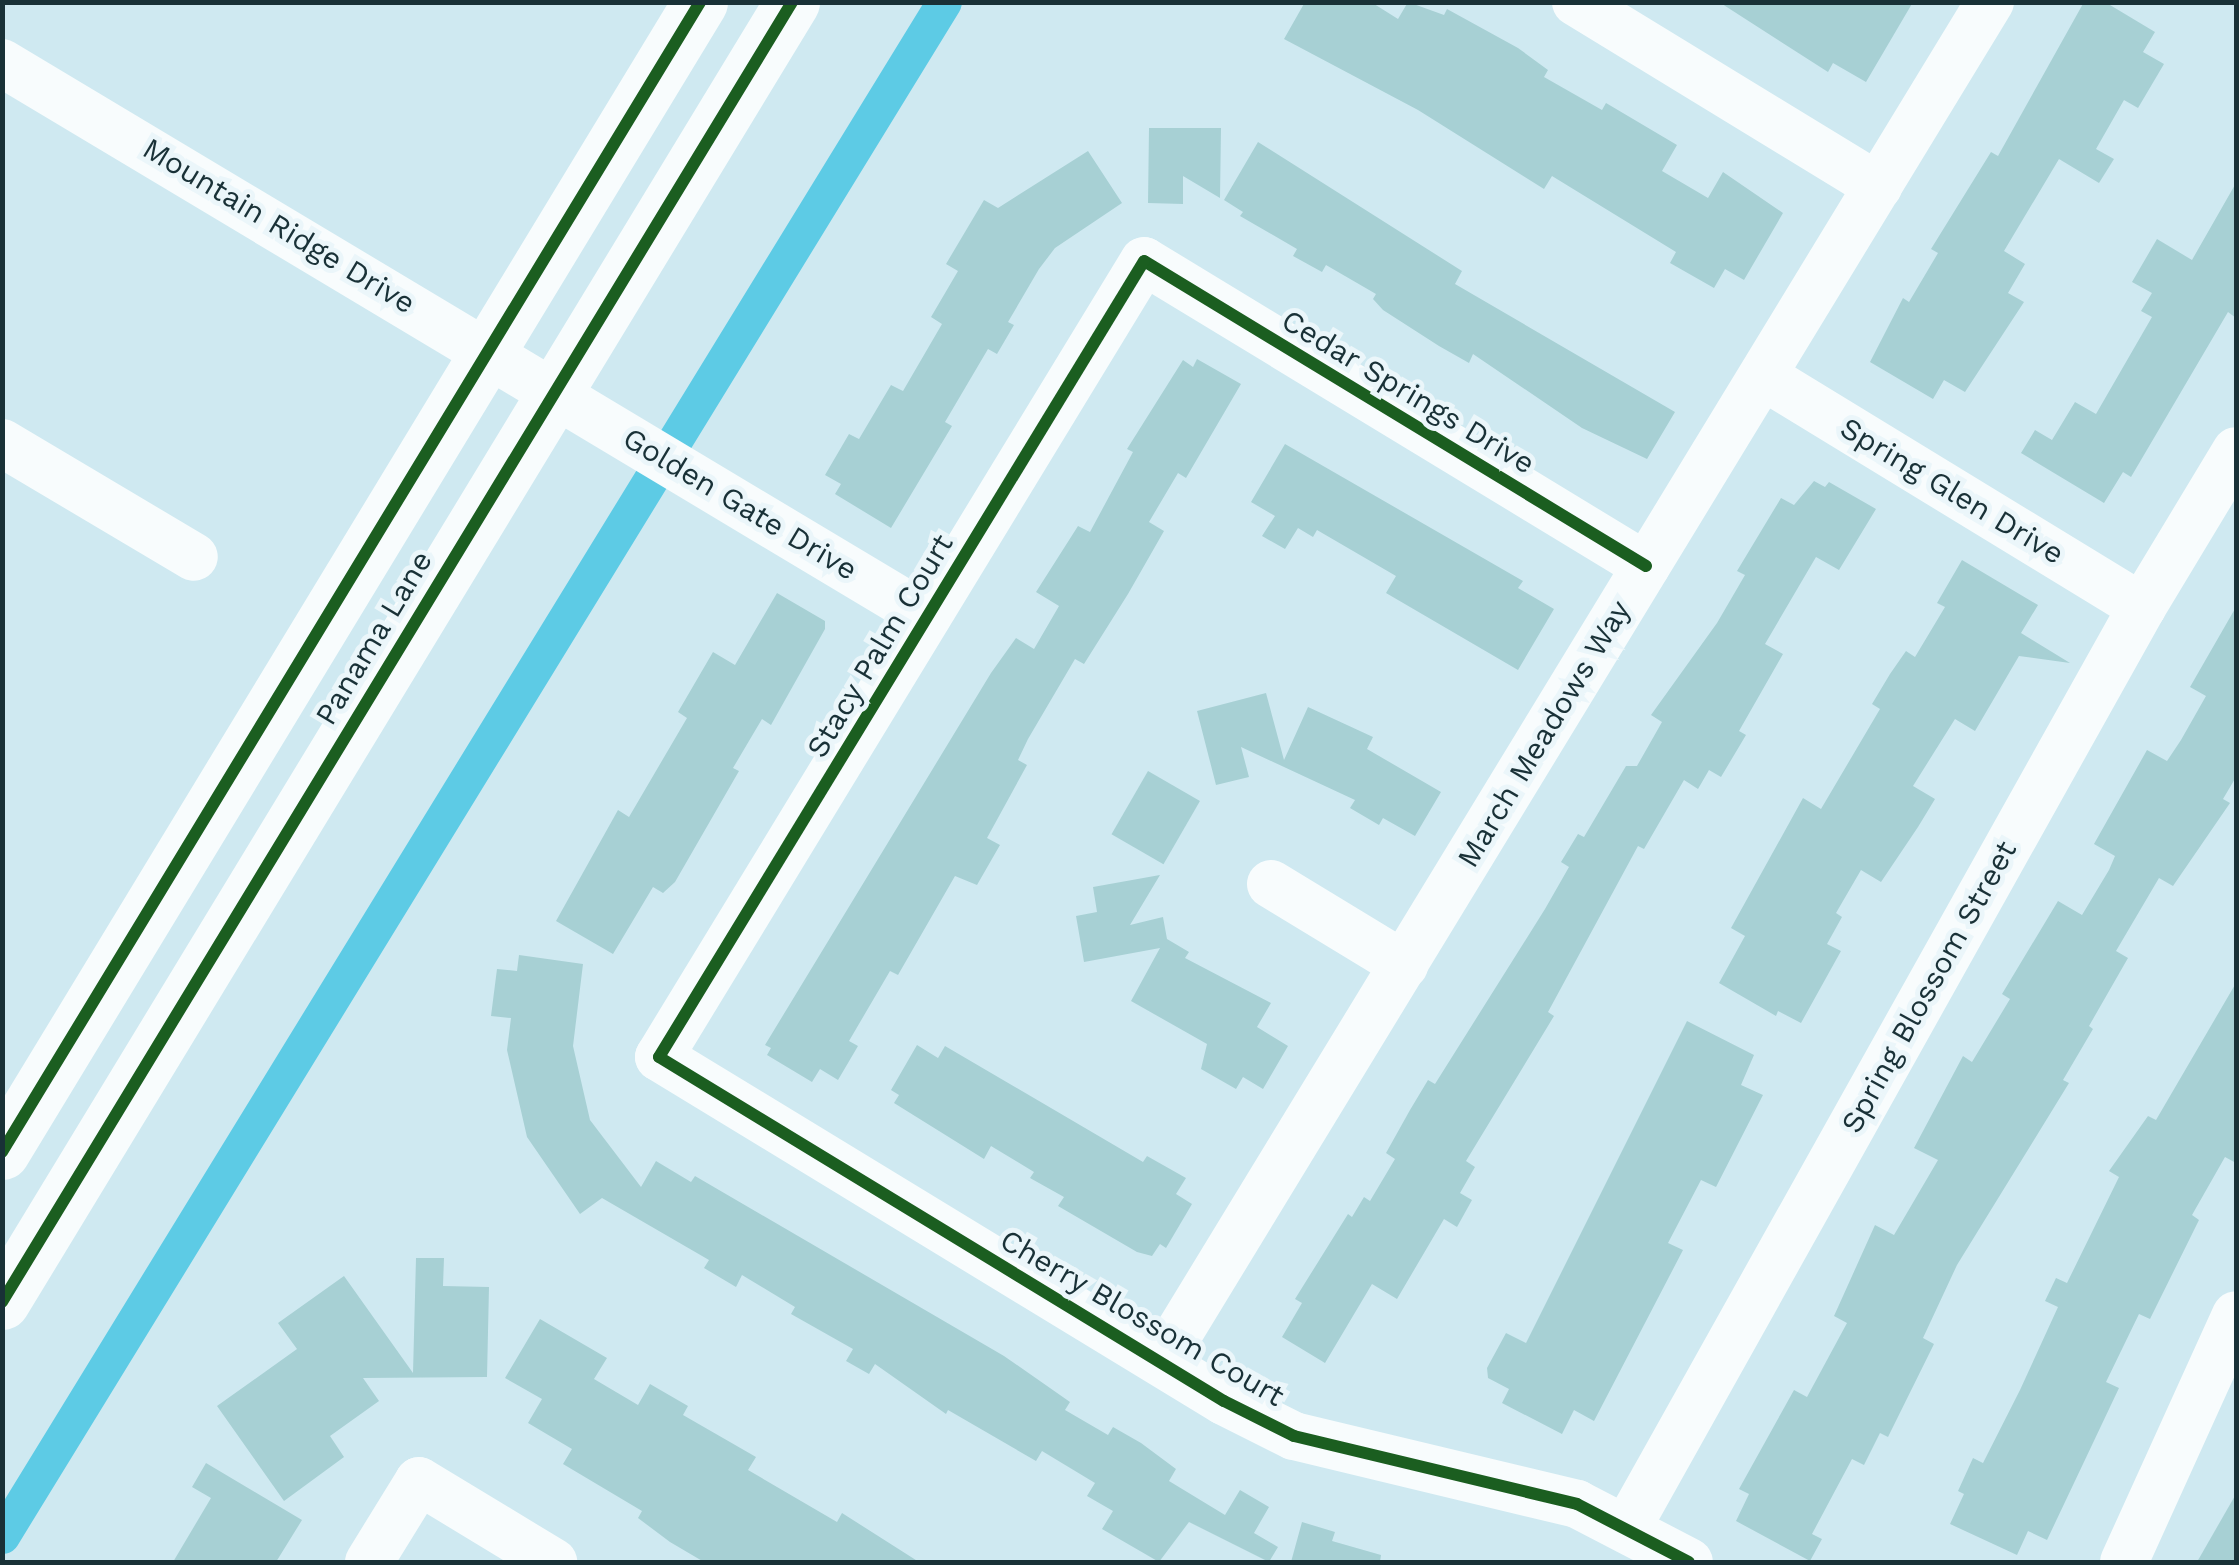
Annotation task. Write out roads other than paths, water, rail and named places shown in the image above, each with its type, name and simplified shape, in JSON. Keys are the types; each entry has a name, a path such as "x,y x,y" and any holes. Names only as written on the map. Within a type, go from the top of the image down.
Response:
{"main road":[{"name":"Panama Lane","path":"2,1152 700,2"},
{"name":"Panama Lane","path":"2,1302 792,2"}],"street":[{"path":"1576,2 1878,186"},
{"name":"March Meadows Way","path":"1161,1362 1990,2"},
{"name":"Mountain Ridge Drive","path":"2,63 554,390"},
{"name":"Cedar Springs Drive","path":"1144,260 1646,566"},
{"name":"Stacy Palm Court","path":"660,1057 1144,260"},
{"name":"Spring Glen Drive","path":"1762,376 2142,607"},
{"name":"Golden Gate Drive","path":"554,390 927,617"},
{"path":"2,443 194,557"},
{"name":"Spring Blossom Street","path":"1628,1526 2142,607 2236,452"},
{"path":"1271,884 1404,965"},
{"name":"Cherry Blossom Court","path":"660,1057 1161,1362 1294,1436 1577,1504 1628,1526 1688,1562"},
{"path":"2124,1562 2220,1396 2236,1315"},
{"path":"370,1562 419,1481 553,1562"}],"waterway":[{"path":"2,1536 944,2"}]}
